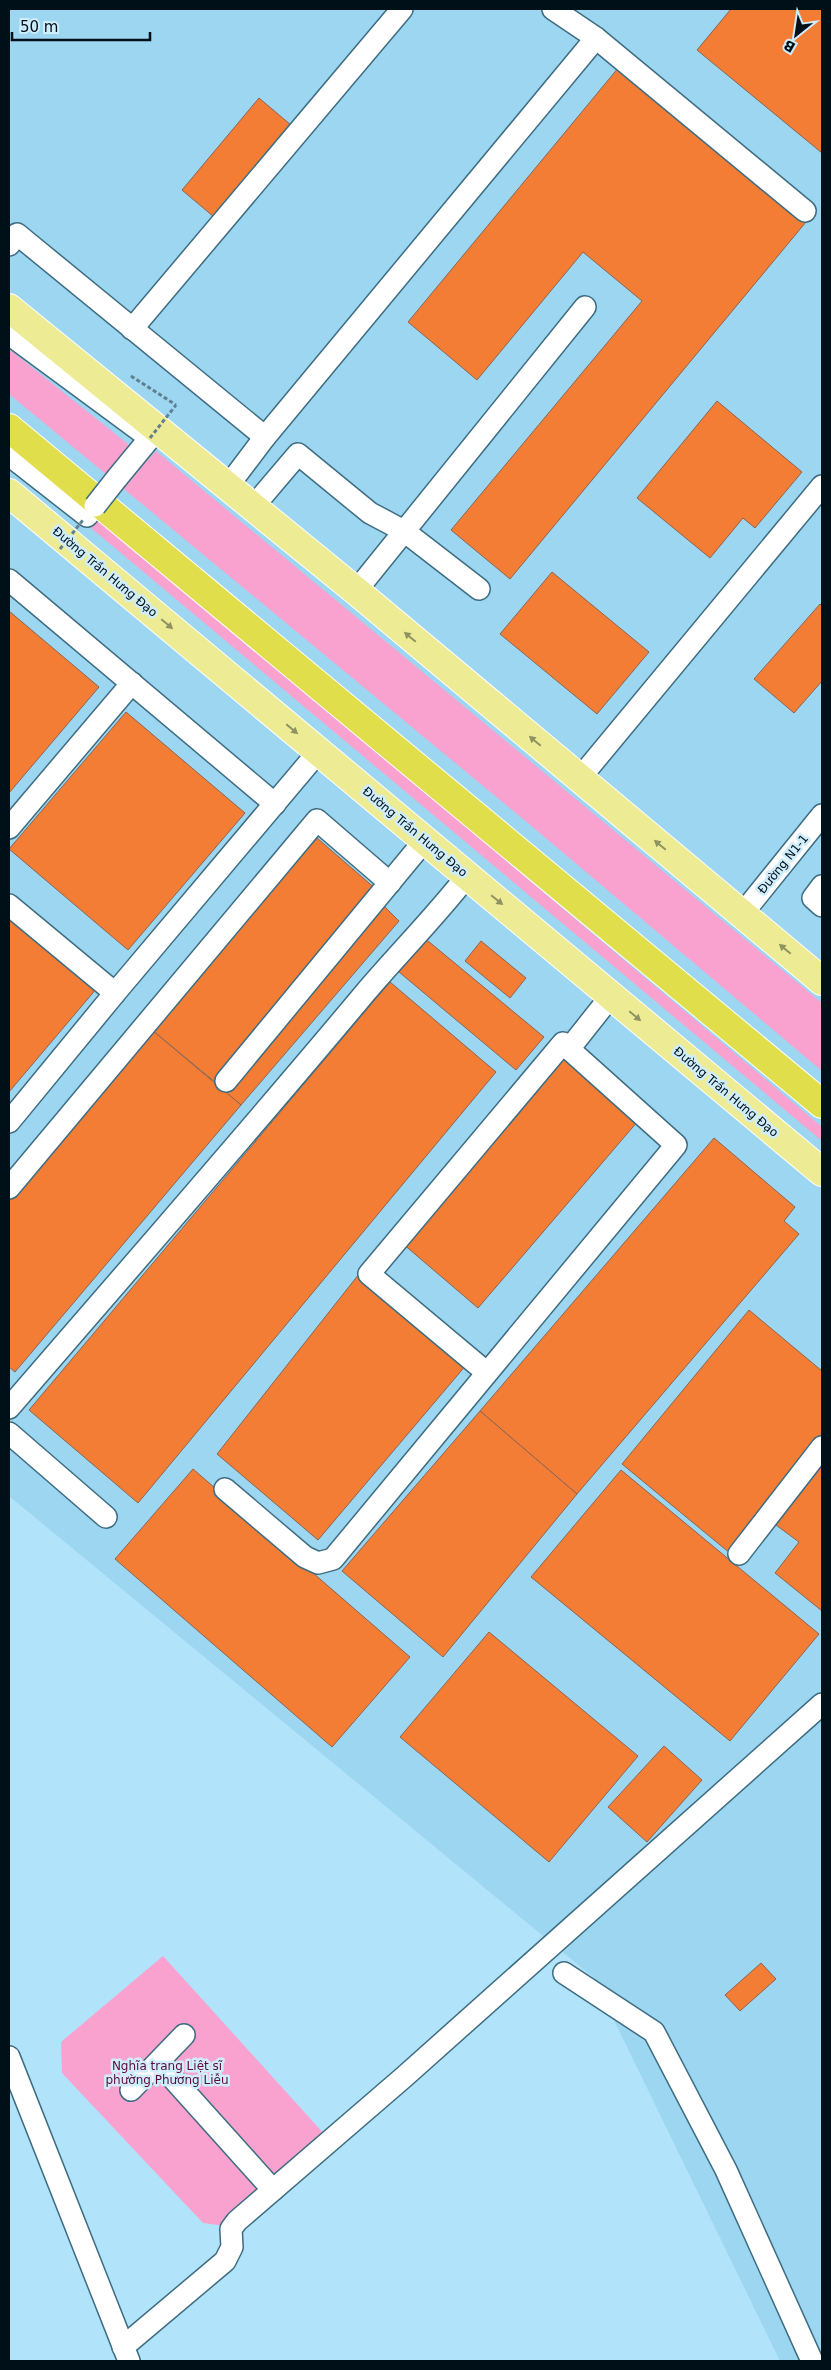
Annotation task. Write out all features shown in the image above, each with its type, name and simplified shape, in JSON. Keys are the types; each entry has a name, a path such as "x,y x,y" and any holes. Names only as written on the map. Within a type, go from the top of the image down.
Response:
{"highway":[{"path":"9,428 822,1104"}],"main road":[{"path":"9,308 356,591 822,981"},
{"name":"Đường Trần Hưng Đạo","path":"9,492 822,1172"}],"street":[{"path":"132,329 402,9"},
{"path":"553,9 596,38 805,211"},
{"path":"228,486 265,437 596,38"},
{"path":"9,245 17,234 265,437"},
{"path":"356,591 584,307"},
{"path":"9,334 150,438 87,516 9,455"},
{"path":"253,507 298,454 370,513 404,531 479,589"},
{"path":"580,778 822,486"},
{"path":"9,580 275,804"},
{"path":"9,828 132,683"},
{"path":"9,1122 319,751"},
{"name":"Đường N1-1","path":"743,913 822,815"},
{"path":"9,1188 317,820 390,884"},
{"path":"226,1081 425,840"},
{"path":"9,1408 269,1108 379,976 435,917 467,876"},
{"path":"822,886 813,898 822,906"},
{"path":"9,905 115,993"},
{"path":"569,1049 611,996"},
{"path":"225,1489 306,1558 314,1562 327,1561 339,1553 486,1372 676,1145 562,1043 369,1274 486,1372"},
{"path":"9,1434 106,1517"},
{"path":"739,1554 822,1447"},
{"path":"9,2057 126,2354 225,2261 232,2247 231,2229 822,1704"},
{"path":"564,1973 654,2032 726,2170 812,2361"},
{"path":"131,2090 184,2035"},
{"path":"159,2063 273,2190"}],"path":[{"path":"128,374 176,405 150,438"},
{"path":"60,549 87,516"}],"shaded area":[{"path":"9,9 822,9 822,2361 780,2361 593,1977 9,1496"}],"green space":[{"path":"9,349 148,460 156,451 822,1003 822,1071 529,824 9,394"},
{"path":"100,518 822,1127 822,1141 91,528"},
{"name":"Nghĩa trang Liệt sĩ phường Phương Liễu","path":"163,1956 335,2146 241,2228 203,2223 62,2073 61,2042"}],"building":[{"path":"731,9 822,9 822,153 697,50"},
{"path":"619,67 806,222 510,579 451,530 642,301 583,252 477,380 408,322"},
{"path":"259,98 291,125 214,217 182,190"},
{"path":"717,401 802,472 755,528 743,518 710,558 637,498"},
{"path":"552,572 649,652 597,714 500,634"},
{"path":"820,604 822,606 822,681 794,713 754,679"},
{"path":"9,611 99,687 9,793"},
{"path":"126,712 245,813 128,950 9,849"},
{"path":"317,838 377,890 216,1083 152,1030"},
{"path":"382,904 399,921 241,1105 224,1091"},
{"path":"9,914 97,988 9,1092"},
{"path":"422,936 544,1037 516,1070 399,972 413,955 409,952"},
{"path":"481,941 526,978 510,998 465,961"},
{"path":"390,982 496,1072 138,1503 29,1410"},
{"path":"152,1030 241,1105 15,1372 9,1367 9,1198"},
{"path":"563,1056 638,1121 478,1308 402,1243"},
{"path":"714,1138 795,1207 784,1221 799,1234 577,1494 480,1411"},
{"path":"359,1274 467,1364 318,1540 217,1454"},
{"path":"749,1310 822,1371 822,1445 731,1554 622,1464"},
{"path":"480,1411 577,1494 443,1657 342,1571"},
{"path":"822,1466 822,1611 775,1573 799,1542 776,1525"},
{"path":"193,1469 410,1657 332,1747 115,1559"},
{"path":"621,1470 819,1634 730,1741 531,1577"},
{"path":"489,1632 638,1756 549,1862 400,1737"},
{"path":"664,1746 702,1780 647,1842 608,1807"},
{"path":"761,1963 776,1979 740,2011 725,1995"}]}
